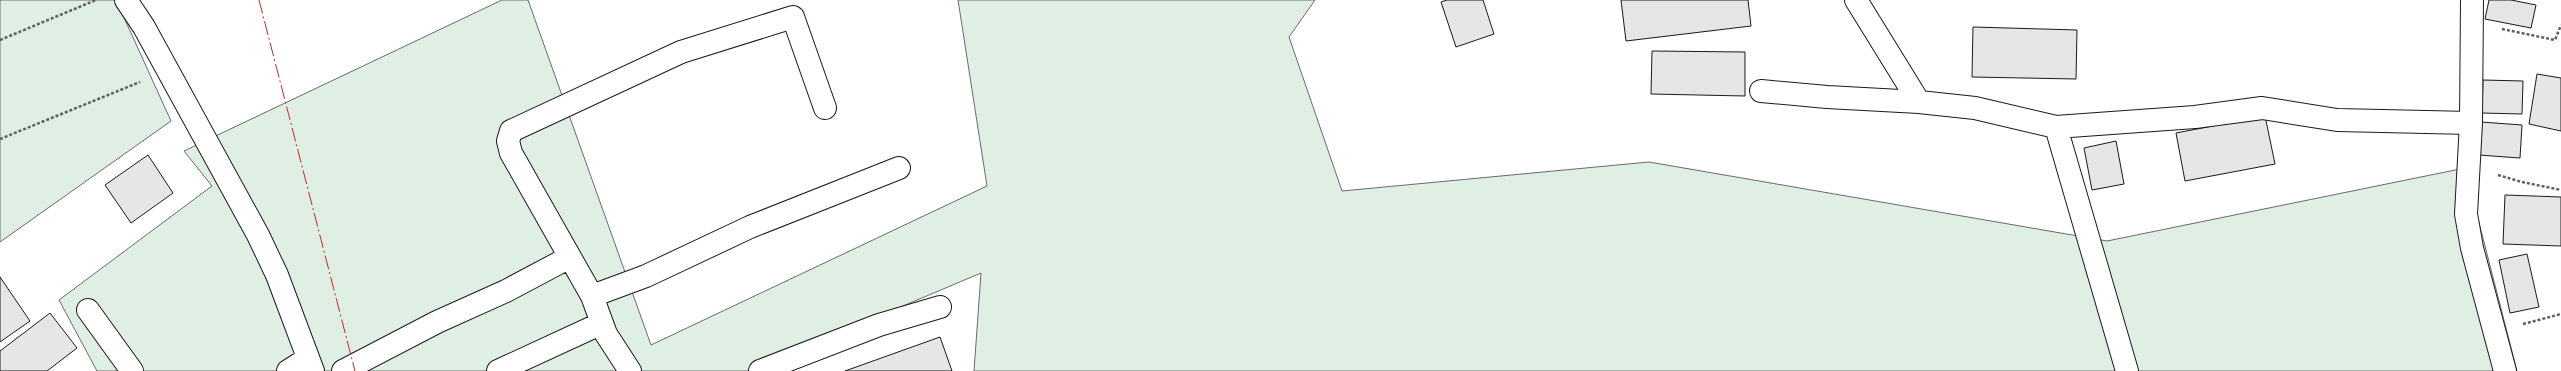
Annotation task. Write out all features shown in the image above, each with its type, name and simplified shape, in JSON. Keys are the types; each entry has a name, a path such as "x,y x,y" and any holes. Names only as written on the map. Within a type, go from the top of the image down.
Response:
{"street":[{"path":"126,0 144,27 256,230 277,275 310,365 288,371"},
{"path":"1856,0 1919,102"},
{"path":"2472,0 2471,123 2466,214 2472,248 2505,371"},
{"path":"630,371 606,334 592,296 511,153 508,141 511,131 681,52 793,17 825,108"},
{"path":"1761,91 1827,98 1919,102 1975,108 2056,127 2195,117 2262,108 2337,120 2471,123"},
{"path":"2056,127 2127,371"},
{"path":"592,296 646,276 750,227 899,168"},
{"path":"343,371 436,322 506,291 570,257"},
{"path":"760,371 879,325 940,307"},
{"path":"88,310 132,371"},
{"path":"498,371 602,323"}],"path":[{"path":"0,40 97,0"},
{"path":"2472,24 2555,40 2561,26"},
{"path":"0,139 168,70"},
{"path":"2468,158 2500,176 2561,190"},
{"path":"2494,331 2561,314"}],"green space":[{"path":"0,0 116,0 171,121 0,242"},
{"path":"502,0 528,0 651,345 987,186 958,0 1315,0 1289,37 1342,191 1649,162 2107,241 2465,168 2517,371 974,371 981,273 749,371 97,371 59,300 212,186 184,151"}],"building":[{"path":"1447,0 1483,0 1494,34 1456,47 1441,2"},
{"path":"1621,0 1748,0 1751,26 1626,41"},
{"path":"2489,0 2511,0 2536,5 2531,28 2485,19"},
{"path":"1973,27 2077,30 2076,79 1972,77"},
{"path":"1652,51 1745,52 1745,96 1651,94"},
{"path":"2537,74 2561,78 2561,131 2529,124"},
{"path":"2483,80 2523,81 2522,114 2482,113"},
{"path":"2265,116 2275,164 2185,181 2176,133"},
{"path":"2481,122 2522,125 2520,158 2479,155"},
{"path":"2116,141 2124,184 2092,190 2084,148"},
{"path":"148,155 173,193 131,223 105,185"},
{"path":"2505,195 2561,197 2561,246 2503,244"},
{"path":"2527,254 2539,307 2510,313 2499,260"},
{"path":"0,277 30,321 0,342"},
{"path":"50,313 77,348 47,371 0,371 0,351"},
{"path":"940,337 952,371 845,371"}],"power":[{"path":"259,0 355,371"}]}
